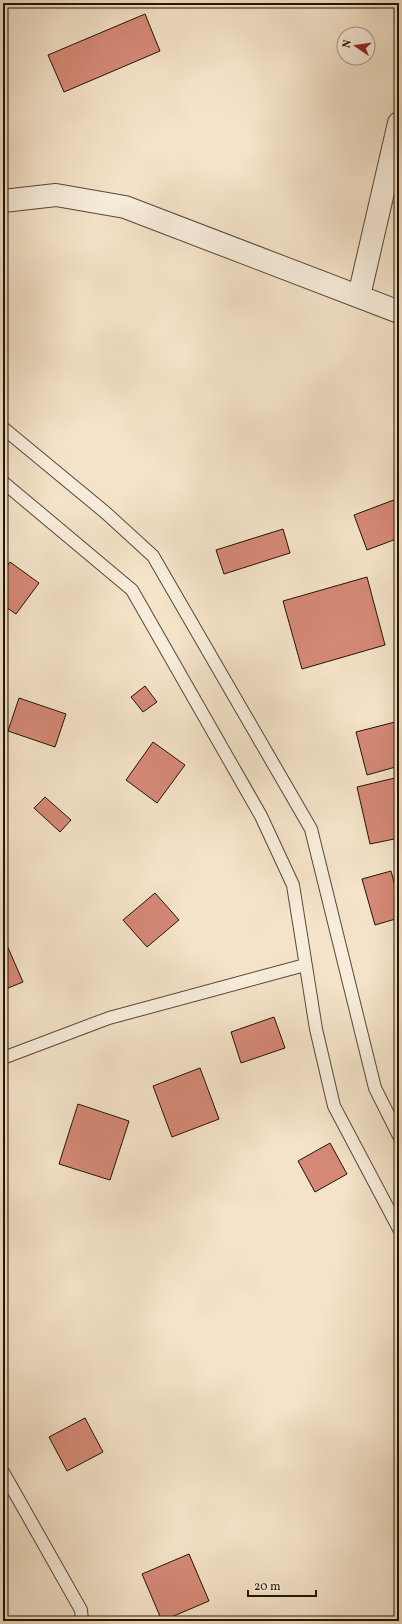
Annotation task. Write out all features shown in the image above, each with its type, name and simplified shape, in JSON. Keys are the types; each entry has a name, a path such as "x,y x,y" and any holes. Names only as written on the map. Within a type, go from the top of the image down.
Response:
{"street":[{"path":"359,296 399,123"},
{"path":"3,201 56,195 125,207 399,312"}],"lane":[{"path":"3,428 106,514 153,556 311,829 375,1088 399,1136"},
{"path":"3,482 132,590 261,816 293,885 316,1029 334,1106 399,1229"},
{"path":"3,1058 109,1018 305,965"},
{"path":"3,1472 81,1610 82,1621"}],"building":[{"path":"145,14 160,51 64,92 48,55"},
{"path":"399,498 399,538 367,550 354,515"},
{"path":"283,529 290,553 224,574 216,550"},
{"path":"10,562 39,583 16,614 3,605 3,572"},
{"path":"367,577 385,645 302,669 283,601"},
{"path":"145,686 157,702 143,712 131,697"},
{"path":"19,698 66,714 55,747 8,731"},
{"path":"399,721 399,766 367,775 356,732"},
{"path":"153,742 185,765 157,803 126,780"},
{"path":"399,777 399,838 370,844 357,787"},
{"path":"45,797 71,820 60,832 34,808"},
{"path":"391,871 399,900 399,918 375,925 362,879"},
{"path":"155,893 179,920 147,947 123,920"},
{"path":"6,943 23,982 3,990 3,944"},
{"path":"274,1017 285,1048 241,1063 231,1032"},
{"path":"200,1068 219,1119 172,1137 153,1086"},
{"path":"78,1104 129,1121 110,1180 59,1164"},
{"path":"330,1143 347,1174 315,1192 298,1161"},
{"path":"3,1173 7,1173 4,1218 3,1218"},
{"path":"85,1418 103,1452 67,1471 49,1437"},
{"path":"189,1554 209,1601 162,1621 142,1574"}]}
